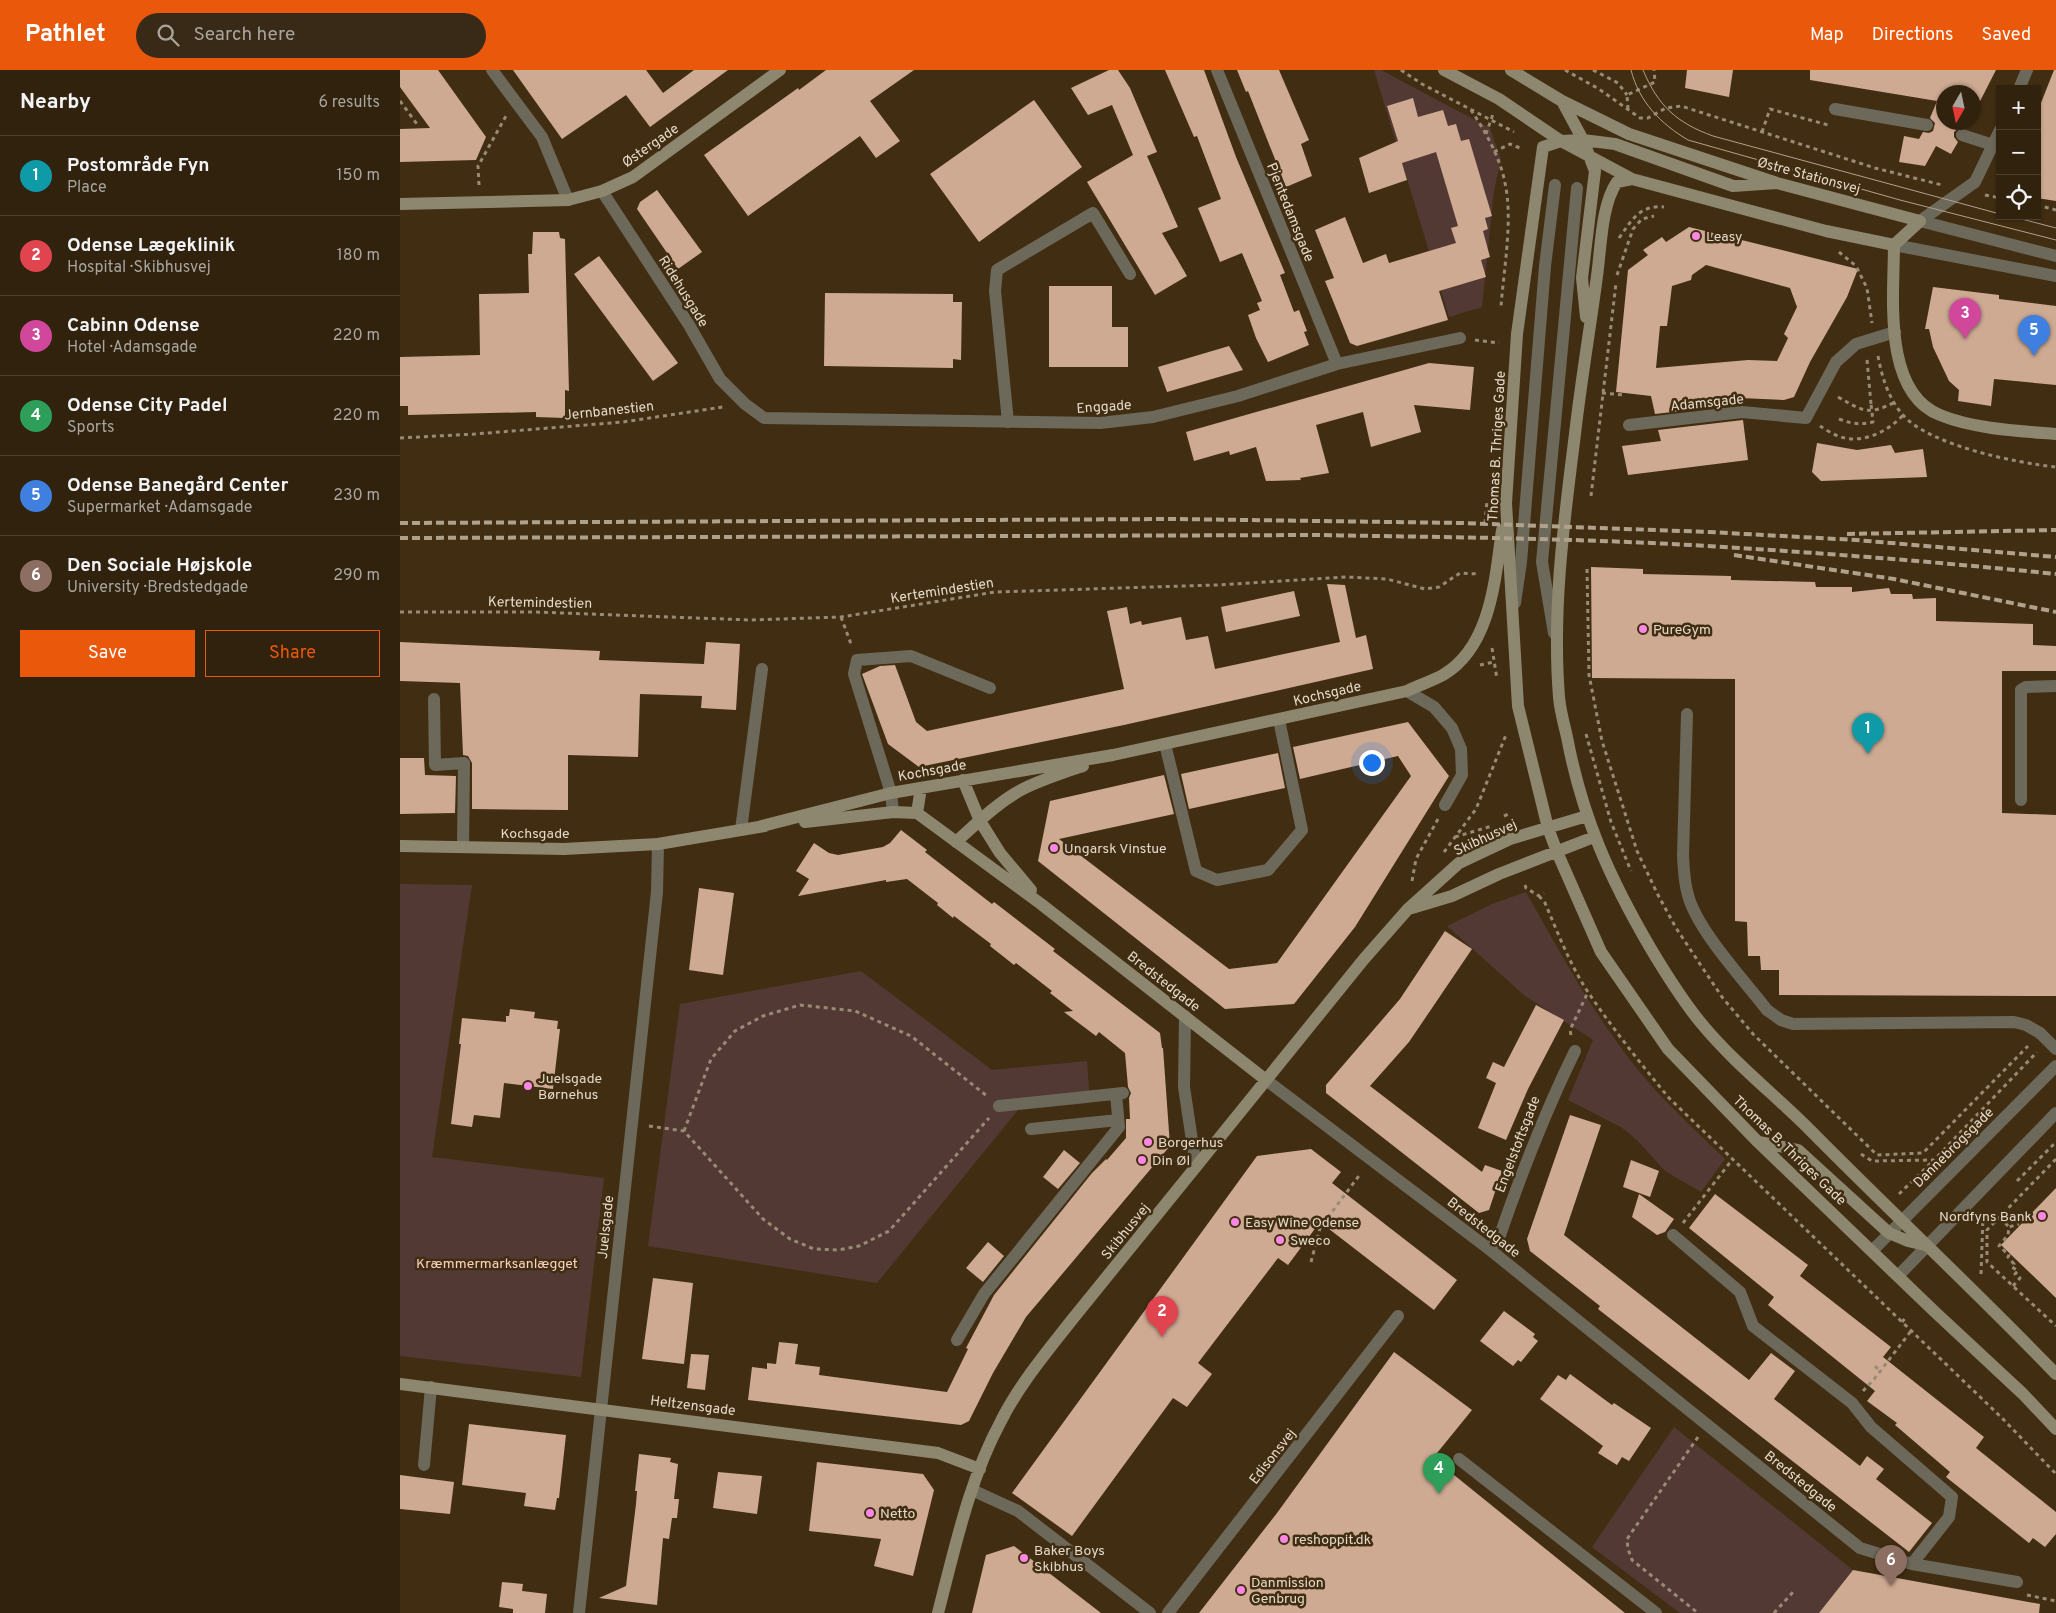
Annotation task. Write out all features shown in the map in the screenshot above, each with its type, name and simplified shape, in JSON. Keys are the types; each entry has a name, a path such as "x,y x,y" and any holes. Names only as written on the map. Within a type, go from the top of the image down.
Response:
{"street":[{"path":"492,70 542,137 568,200"},
{"name":"Østergade","path":"400,204 568,200 602,191 633,177 780,70"},
{"name":"Pjentedamsgade","path":"1217,70 1337,364"},
{"path":"1444,70 1499,99 1561,141 1632,179 1826,231 2056,276"},
{"name":"Østre Stationsvej","path":"1510,70 1562,101 1630,134 1776,183 2056,256"},
{"path":"2021,85 2027,70"},
{"path":"1562,101 1592,158 1596,171 1582,278 1588,336"},
{"path":"1835,109 1927,125"},
{"path":"1962,135 1993,145"},
{"path":"1996,139 1976,182 1920,220 1894,245 1895,332 1898,355 1905,379 1918,400 1938,415 1960,422 2056,434"},
{"path":"1561,141 1583,140 1616,144 1733,186 1776,183"},
{"name":"Thomas B. Thriges Gade","path":"1561,141 1543,147 1540,158 1517,334 1506,503 1518,706 1548,828 1557,852 1602,952 1668,1049 1758,1142 2024,1394 2056,1429"},
{"name":"Thomas B. Thriges Gade","path":"1632,179 1617,182 1612,190 1605,220 1588,336 1560,564 1558,660 1560,700 1572,763 1594,837 1633,918 1668,978 1700,1022 1739,1065 1799,1119 2056,1374"},
{"path":"1512,622 1520,562 1545,266 1555,185"},
{"path":"1558,660 1542,562 1577,188"},
{"name":"Ridehusgade","path":"602,191 689,325 720,379 745,404"},
{"path":"1008,422 995,291 997,270 1093,213 1130,274"},
{"path":"1806,418 1836,362 1856,344 1895,332"},
{"name":"Enggade","path":"745,404 764,418 1100,423 1152,417 1238,396 1337,364 1460,338"},
{"name":"Adamsgade","path":"1629,425 1742,412 1806,418"},
{"name":"Kochsgade","path":"758,827 890,793 1113,754 1279,720 1407,690 1444,674 1458,663 1470,648 1480,632 1486,616 1497,566 1506,503"},
{"path":"893,812 890,793 854,674 857,660 911,656 990,688"},
{"path":"741,830 762,670"},
{"path":"2021,800 2021,690 2026,687 2056,686"},
{"path":"1407,690 1434,707 1452,728 1461,749 1462,776 1446,805"},
{"path":"434,699 435,765 464,763 463,847"},
{"path":"1686,714 1683,856 1684,878 1688,897 1705,930 1767,1010 1780,1020 1793,1024 2014,1022 2026,1025 2048,1041"},
{"path":"1165,744 1196,871 1217,880 1268,870 1302,830 1279,720"},
{"name":"Kochsgade","path":"956,842 1019,791 1113,754"},
{"name":"Bredstedgade","path":"962,780 980,821 1000,853 1042,904"},
{"path":"917,813 921,788"},
{"name":"Kochsgade","path":"400,846 564,849 658,844 758,827 893,812 917,813"},
{"name":"Bredstedgade","path":"917,813 1042,904 1266,1080 1489,1249 1860,1548 1912,1564 2018,1582"},
{"name":"Skibhusvej","path":"938,1613 959,1533 980,1469 1001,1421 1034,1368 1364,959 1408,909 1459,863 1510,839 1587,816"},
{"path":"1408,909 1452,896 1499,874 1594,837"},
{"name":"Juelsgade","path":"579,1613 657,892 658,844"},
{"path":"1185,1016 1179,1088 1196,1167"},
{"name":"Engelstoftsgade","path":"1489,1249 1499,1238 1532,1146 1574,1051"},
{"name":"Dannebrogsgade","path":"1872,1250 2056,1066"},
{"path":"957,1340 984,1294 1119,1127 1120,1094 999,1106"},
{"path":"1898,1276 2056,1113"},
{"path":"1031,1129 1118,1120"},
{"path":"1758,1142 1798,1150 1889,1233 1927,1246"},
{"path":"1673,1235 1740,1292 1753,1326 1852,1403 1871,1427 1952,1497 1949,1517 1912,1564"},
{"name":"Edisonsvej","path":"1168,1613 1398,1316"},
{"name":"Heltzensgade","path":"400,1384 938,1453 980,1469"},
{"path":"424,1465 431,1388"},
{"path":"1459,1459 1656,1613"},
{"path":"972,1490 1018,1511 1150,1613"}],"path":[{"path":"1401,70 1422,84 1490,120 1486,134"},
{"path":"1565,70 1599,89 1644,119 1666,108 1681,106 1875,168 1965,191"},
{"path":"1594,70 1618,83 1627,94 1628,109"},
{"path":"1627,94 1655,82 1654,70"},
{"path":"400,101 417,124"},
{"path":"480,202 478,166 515,101"},
{"path":"1762,132 1770,109 1827,126 1835,109"},
{"path":"1471,110 1486,134 1505,182 1508,209 1501,314"},
{"path":"1494,152 1510,144 1520,148"},
{"path":"1616,244 1638,214 1652,206 1667,208"},
{"path":"2041,207 2056,210"},
{"path":"1591,496 1617,273 1633,229 1642,219 1654,216"},
{"path":"1836,250 1856,266 1867,288 1874,338"},
{"path":"1460,338 1499,343 1499,334"},
{"path":"1839,419 1852,424 1862,425 1873,422 1867,360"},
{"path":"1615,394 1624,395"},
{"path":"1838,397 1866,411 1876,411 1894,402"},
{"name":"Jernbanestien","path":"400,438 623,422 745,404"},
{"path":"1806,418 1843,438 1868,438 1894,426"},
{"path":"1956,444 2025,464 2056,468"},
{"path":"1587,569 1589,675 1602,741 1637,852 1676,928 1722,996 1753,1034 1877,1155 1923,1152 2048,1041"},
{"name":"Kertemindestien","path":"400,612 536,612 750,620 841,617 995,592 1216,585 1346,577 1387,579 1425,589 1439,587 1460,573 1481,574 1480,581"},
{"path":"841,617 857,660"},
{"path":"1584,730 1607,809 1632,874"},
{"path":"1442,856 1476,808 1507,734"},
{"path":"1408,909 1416,859 1446,805"},
{"path":"1504,816 1511,813"},
{"path":"1525,885 1526,888 1539,896 1545,903 1572,964 1588,992 1636,1059 1669,1098 2002,1418 2056,1474"},
{"path":"1539,896 1544,893"},
{"path":"1574,1051 1570,1030 1588,992"},
{"path":"631,1123 684,1131 763,1219 790,1239 814,1249 838,1250 859,1246 889,1231 999,1106 911,1036 855,1010 800,1004 763,1016 735,1031 711,1059 684,1131"},
{"path":"1856,1151 1872,1161 1934,1160 2048,1041"},
{"path":"2013,1186 2056,1142"},
{"path":"2056,1159 1987,1230 1988,1262 2056,1326"},
{"path":"1682,1223 1732,1160"},
{"path":"1311,1262 1320,1228 1354,1184"},
{"path":"1981,1300 1982,1217 1988,1211"},
{"path":"2000,1217 2009,1227 2008,1235 1999,1246 2009,1254 2008,1256 2014,1264 2012,1267 2018,1271 2015,1274 2020,1278 2014,1286"},
{"path":"2009,1227 2019,1224"},
{"path":"1902,1322 1907,1316"},
{"path":"1875,1378 1911,1331"},
{"path":"1875,1366 1880,1371"},
{"path":"1698,1613 1632,1560 1628,1549 1628,1539 1706,1424"},
{"path":"2018,1582 2022,1595 2056,1601"},
{"path":"1774,1613 1794,1591"}],"green space":[{"path":"1374,70 1381,70 1490,128 1501,160 1494,190 1482,307 1449,317"},
{"name":"Kræmmermarksanlægget","path":"400,884 472,885 432,1157 604,1178 581,1377 400,1356"},
{"path":"1526,892 1586,996 1619,1045 1657,1092 1725,1159 1701,1192 1665,1171 1637,1140 1621,1127 1568,1100 1593,1040 1524,995 1447,926 1492,904"},
{"path":"861,971 992,1070 1087,1061 1090,1103 1018,1110 877,1283 648,1246 680,1004"},
{"path":"1674,1427 1853,1570 1819,1613 1680,1613 1592,1547"}],"building":[{"path":"400,70 438,70 486,137 476,160 400,162 400,129 430,128 400,87"},
{"path":"513,70 646,70 663,93 694,70 728,70 650,127 626,95 562,139"},
{"path":"826,70 914,70 870,101 900,141 876,158 860,136 748,216 704,155"},
{"path":"1109,70 1118,70 1130,88 1157,152 1147,156 1178,227 1162,233 1187,276 1155,295 1087,182 1133,155 1112,105 1088,115 1071,88"},
{"path":"1165,70 1204,70 1236,157 1285,273 1280,275 1294,312 1299,310 1307,331 1304,332 1309,345 1268,362 1256,338 1248,315 1260,310 1257,303 1262,301 1242,253 1220,262 1198,208 1221,199 1197,136 1194,137"},
{"path":"1237,70 1279,70 1309,140 1301,144 1312,176 1286,187 1248,91 1246,92"},
{"path":"1687,70 1733,70 1729,97 1685,88"},
{"path":"1810,70 1996,70 1981,99 1981,85 1936,85 1936,101 1810,80"},
{"path":"2054,70 2056,70 2056,201 2041,199 2041,103"},
{"path":"1413,98 1418,117 1443,110 1448,126 1456,124 1461,141 1469,139 1492,216 1485,218 1488,229 1483,231 1490,257 1481,260 1486,277 1439,291 1448,320 1357,346 1350,343 1325,281 1334,278 1315,230 1345,217 1363,263 1386,254 1389,263 1456,243 1451,228 1458,226 1436,152 1402,163 1407,180 1369,193 1359,158 1398,141 1387,106"},
{"path":"1034,100 1082,167 979,242 930,174"},
{"path":"1936,103 1936,130 1956,130 1954,132 1954,137 1958,142 1951,154 1936,146 1925,166 1899,162 1904,136 1919,139 1923,132 1929,133 1933,131 1935,123 1930,118"},
{"path":"657,190 702,252 678,269 637,209 640,202"},
{"path":"1689,227 1858,269 1847,297 1810,362 1794,397 1784,400 1740,398 1741,404 1655,414 1651,396 1616,392 1628,270 1648,255 1643,250 1662,237 1666,242","holes":["1706,265 1790,288 1797,307 1784,334 1788,338 1777,361 1748,360 1656,368 1660,326 1667,326 1672,286 1691,280 1692,275"]},
{"path":"533,232 559,232 560,238 565,239 569,391 565,390 565,418 536,417 536,412 408,415 408,406 400,406 400,357 480,355 479,294 529,293 528,254 532,254"},
{"path":"599,256 678,363 653,381 574,274"},
{"path":"1049,286 1112,286 1112,327 1128,327 1128,367 1049,367"},
{"path":"1933,287 1999,295 1999,299 2056,306 2056,385 1994,379 1991,406 1958,401 1959,390 1949,381 1933,347 1929,329 1925,329"},
{"path":"825,293 953,294 953,302 962,302 961,360 953,359 953,368 824,366"},
{"path":"1229,346 1243,370 1167,392 1158,367"},
{"path":"1429,363 1474,367 1470,410 1414,405 1421,432 1371,447 1363,412 1316,425 1329,473 1300,478 1301,480 1266,481 1256,447 1230,455 1229,451 1194,461 1186,432"},
{"path":"1743,420 1748,460 1628,475 1622,446 1661,441 1658,430"},
{"path":"1817,443 1857,450 1891,445 1895,453 1923,449 1927,477 1821,481 1812,472"},
{"path":"1591,567 1643,569 1643,574 1731,576 1731,580 1815,582 1816,587 1852,587 1852,592 1889,588 1891,594 1912,594 1913,599 1936,598 1936,621 2033,624 2033,645 2056,646 2056,671 2002,671 2002,813 2056,815 2056,996 1779,995 1779,970 1761,970 1760,956 1748,956 1747,922 1735,921 1735,679 1592,678"},
{"path":"1327,584 1345,585 1356,638 1366,635 1373,669 1124,725 919,767 888,744 862,674 880,666 895,665 916,722 927,731 1124,689 1107,611 1127,607 1130,624 1141,621 1142,625 1181,617 1186,640 1208,636 1215,669 1340,642"},
{"path":"1294,591 1300,616 1226,632 1221,607"},
{"path":"400,642 600,651 599,660 704,664 706,642 740,644 736,710 701,708 702,696 640,694 638,757 568,755 568,810 472,809 472,763 468,756 463,755 460,683 400,681"},
{"path":"1408,722 1449,776 1355,927 1294,1004 1225,1009 1038,861 1050,801 1164,775 1174,814 1059,839 1229,969 1277,963 1411,776 1398,756 1300,779 1293,747"},
{"path":"1278,753 1285,788 1189,809 1181,774"},
{"path":"400,758 424,758 425,775 456,776 455,813 400,814"},
{"name":"Borgerhus","path":"901,830 927,850 925,852 992,904 994,902 1055,949 1053,951 1160,1033 1163,1048 1170,1146 1026,1317 993,1373 969,1421 961,1425 748,1400 752,1367 767,1369 767,1363 776,1364 779,1342 798,1344 795,1364 820,1367 819,1375 947,1392 968,1349 966,1348 994,1295 1092,1173 1107,1160 1126,1138 1126,1119 1130,1119 1129,1098 1131,1093 1128,1087 1125,1053 1099,1032 1096,1036 1064,1012 1073,1011 1050,993 1052,991 1016,963 1014,965 990,946 991,944 954,916 953,918 937,905 938,903 907,879 886,882 886,880 798,896 809,879 796,871 814,843 829,853 838,855 883,847 890,843"},
{"path":"699,888 734,893 723,975 689,970"},
{"path":"1445,931 1472,949 1409,1042 1370,1086 1482,1172 1485,1165 1502,1171 1489,1210 1479,1213 1326,1093 1326,1085 1400,999"},
{"path":"1536,1005 1564,1020 1528,1089 1506,1140 1478,1128 1496,1083 1486,1078 1493,1062 1504,1067"},
{"path":"510,1009 535,1012 534,1018 558,1021 557,1029 560,1029 553,1089 504,1083 500,1118 474,1115 472,1127 451,1124 461,1044 459,1044 462,1018 506,1022 506,1016 509,1016"},
{"path":"1570,1115 1601,1125 1564,1235 1749,1380 1771,1353 1795,1371 1774,1399 1860,1466 1867,1456 1884,1469 1876,1479 1932,1523 1909,1552 1598,1309 1600,1306 1530,1251 1527,1239"},
{"path":"1311,1149 1341,1172 1332,1183 1457,1280 1434,1310 1320,1222 1288,1265 1278,1258 1198,1363 1212,1374 1187,1407 1173,1398 1072,1536 1012,1493 1257,1156"},
{"path":"1064,1150 1080,1163 1058,1189 1043,1177"},
{"path":"1631,1160 1659,1171 1650,1197 1623,1187"},
{"name":"Nordfyns Bank","path":"2056,1188 2056,1298 2001,1245"},
{"path":"1639,1194 1674,1219 1665,1232 1657,1235 1632,1217"},
{"path":"1715,1194 1808,1265 1800,1276 1891,1347 1883,1357 1984,1437 1976,1448 2056,1512 2056,1534 2045,1547 2033,1538 2029,1543 1946,1477 1950,1472 1895,1425 1897,1423 1867,1401 1875,1391 1768,1305 1774,1297 1689,1228"},
{"path":"988,1242 1004,1256 983,1282 966,1268"},
{"path":"653,1278 693,1283 684,1364 642,1359"},
{"path":"1504,1311 1535,1334 1533,1337 1538,1341 1521,1362 1518,1360 1513,1366 1480,1341"},
{"path":"1394,1352 1472,1410 1433,1458 1625,1613 1199,1613 1277,1513"},
{"path":"691,1354 709,1355 705,1390 687,1388"},
{"path":"1570,1374 1612,1405 1614,1403 1651,1428 1629,1461 1622,1457 1617,1465 1598,1453 1603,1446 1540,1399 1558,1375 1566,1380"},
{"path":"469,1424 566,1435 559,1498 557,1498 555,1510 524,1506 526,1493 462,1485"},
{"path":"639,1454 671,1458 670,1462 678,1464 674,1499 679,1499 677,1518 672,1518 669,1539 663,1538 657,1605 599,1598 626,1586 636,1504 637,1491 635,1491"},
{"name":"Netto","path":"817,1462 923,1474 934,1490 913,1576 874,1566 881,1539 809,1531"},
{"path":"718,1472 762,1476 757,1514 713,1508"},
{"path":"400,1475 454,1482 450,1514 400,1509"},
{"path":"1014,1546 1101,1613 972,1613 986,1555"},
{"path":"1853,1570 2040,1604 2039,1613 1819,1613"},
{"path":"502,1582 523,1584 522,1591 547,1594 545,1613 513,1613 513,1609 499,1607"}],"tram line":[{"path":"1631,70 1639,92 1652,111 1669,127 1688,140 1900,200 2056,240"},
{"path":"1643,70 1655,94 1670,112 1700,131 1996,213"},
{"path":"2025,220 2056,228"}],"railway":[{"path":"400,523 1175,519 1462,523 1709,532 1856,540 2056,557"},
{"path":"1847,534 2056,530"},
{"path":"400,538 1317,535 1494,538 1627,542 1768,550 2056,574"},
{"path":"1734,555 1894,579 2056,612"}],"place":[{"name":"Leasy","path":"1696,236"},
{"name":"Cabinn Odense","path":"1965,339"},
{"name":"Odense Banegård Center","path":"2034,356"},
{"name":"PureGym","path":"1643,629"},
{"name":"Postområde Fyn","path":"1868,754"},
{"name":"Ungarsk Vinstue","path":"1054,848"},
{"name":"Juelsgade Børnehus","path":"528,1086"},
{"name":"Borgerhus","path":"1148,1142"},
{"name":"Din Øl","path":"1142,1160"},
{"name":"Nordfyns Bank","path":"2042,1216"},
{"name":"Easy Wine Odense","path":"1235,1222"},
{"name":"Sweco","path":"1280,1240"},
{"name":"Odense Lægeklinik","path":"1162,1337"},
{"name":"Odense City Padel","path":"1439,1494"},
{"name":"Netto","path":"870,1513"},
{"name":"reshoppit.dk","path":"1284,1539"},
{"name":"Baker Boys Skibhus","path":"1024,1558"},
{"name":"Den Sociale Højskole","path":"1891,1586"},
{"name":"Danmission Genbrug","path":"1241,1590"}]}
